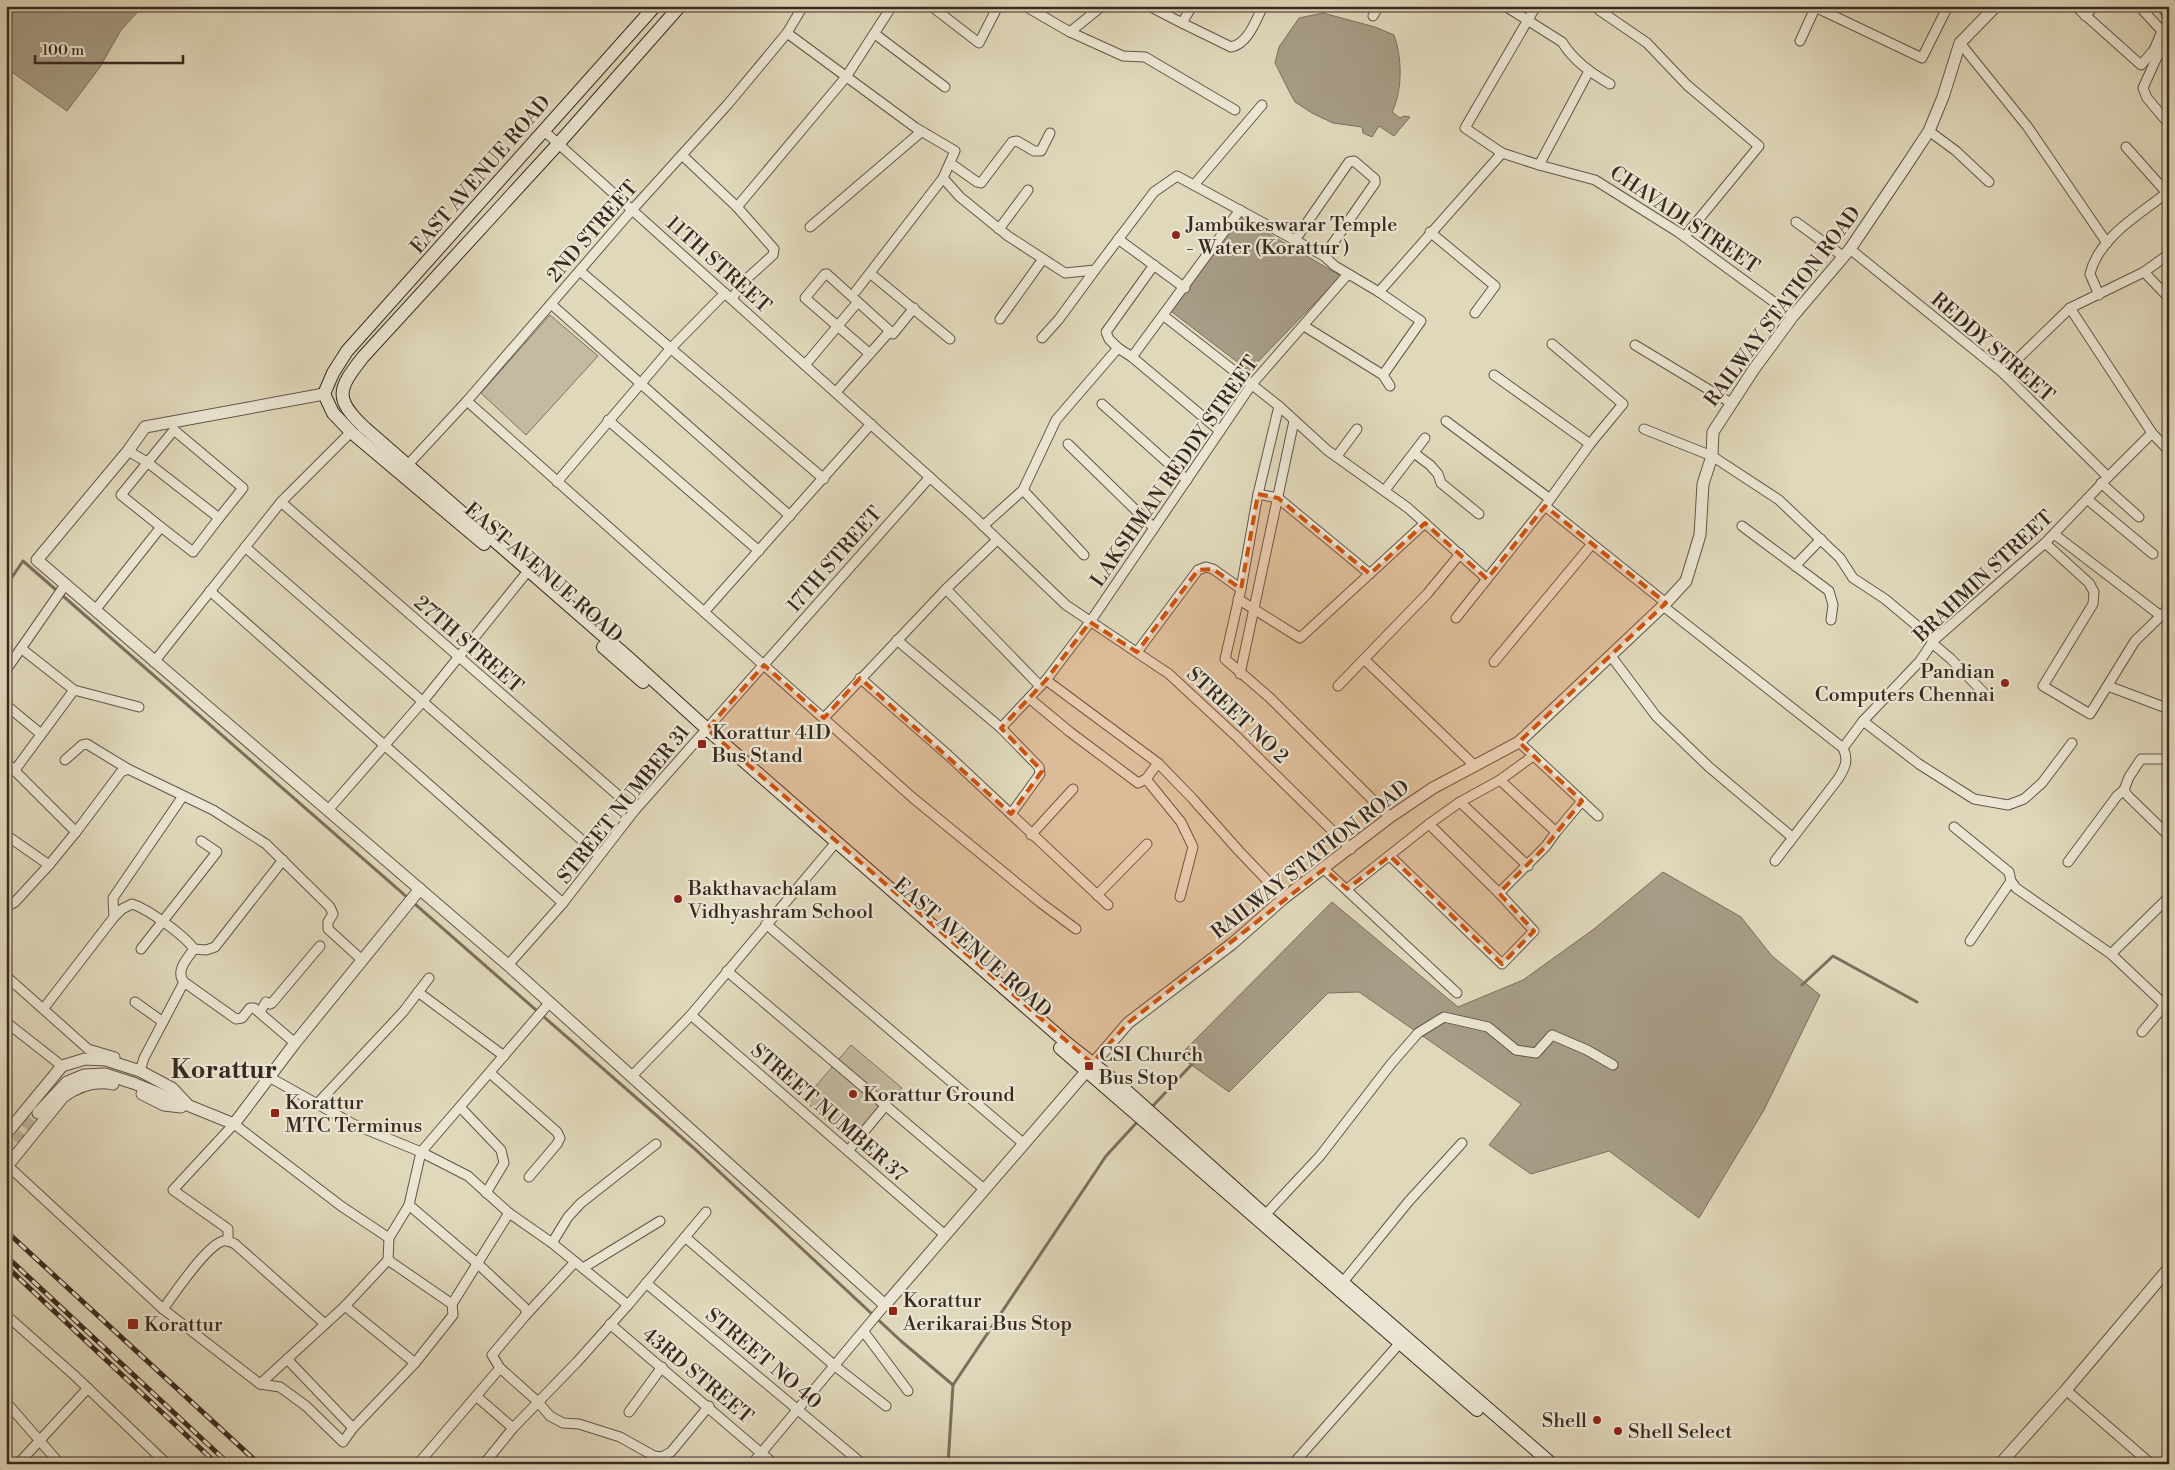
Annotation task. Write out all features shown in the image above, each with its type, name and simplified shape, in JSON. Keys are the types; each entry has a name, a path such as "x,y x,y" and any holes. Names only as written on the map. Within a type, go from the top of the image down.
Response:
{"main road":[{"name":"EAST AVENUE ROAD","path":"655,6 352,346 333,373 324,394 333,412 351,432 404,469 630,659 705,732 832,847 1162,1130"},
{"name":"EAST AVENUE ROAD","path":"680,6 559,143 363,356 344,383 342,400 356,420 404,469 524,576 1068,1044 1089,1066"},
{"path":"352,346 363,356"},
{"path":"1162,1130 1343,1282 1402,1340 1552,1464"},
{"path":"1162,1130 1402,1340 1539,1464"}],"street":[{"name":"2ND STREET","path":"404,469 467,401 632,210 728,104 787,33 803,6"},
{"path":"737,207 846,77 892,6"},
{"path":"931,6 979,43 998,6"},
{"path":"1026,6 1070,32 1123,56 1145,57 1235,110"},
{"path":"1070,32 1102,6"},
{"path":"1150,6 1231,47 1237,46 1247,36 1264,6"},
{"path":"1182,23 1192,6"},
{"path":"1373,16 1379,6"},
{"path":"1505,6 1562,42 1568,51 1589,72 1610,84"},
{"path":"1527,19 1536,6"},
{"path":"1800,41 1815,7 1922,58 1948,6"},
{"name":"RAILWAY STATION ROAD","path":"883,1309 1023,1143 1128,1023 1234,943 1284,898 1390,817 1433,788 1519,742 1665,605 1686,581 1700,535 1703,484 1712,456 1713,432 1731,403 1793,316 1847,253 1929,131 1943,97 1960,43 1996,6"},
{"path":"2075,6 2141,65 2154,50 2162,31 2139,6"},
{"path":"2085,16 2094,6"},
{"path":"2161,6 2169,17"},
{"path":"1599,10 1647,43 1687,84 1759,146 1685,236"},
{"name":"CHAVADI STREET","path":"1527,19 1465,128 1502,153 1595,180 1685,236 1793,316"},
{"path":"787,33 921,132 955,151 943,178 871,274 856,291"},
{"path":"875,34 945,86"},
{"path":"2169,42 2157,57 2143,88 2147,98 2169,124"},
{"path":"1960,43 2027,126 2107,243"},
{"path":"1539,165 1589,72"},
{"path":"1194,185 1262,106"},
{"name":"11TH STREET","path":"543,130 983,526"},
{"path":"1929,131 1962,157 1989,182"},
{"path":"810,227 921,132"},
{"path":"950,162 981,183 1012,142 1017,141 1034,151 1041,150 1050,133"},
{"path":"2099,295 2090,274 2097,255 2107,243 2168,192 2126,146"},
{"path":"1379,292 1430,232 1502,153"},
{"path":"557,482 671,348 773,255 774,251 737,207 682,155"},
{"path":"1295,240 1350,162 1354,161 1374,179 1375,183 1324,256"},
{"path":"1042,338 1059,319 1154,192 1176,176 1324,256 1335,266 1379,292 1421,321 1383,375"},
{"path":"943,178 960,197 999,229 1065,273 1095,270"},
{"path":"999,229 1028,190"},
{"path":"1132,357 1185,288 1240,210"},
{"name":"REDDY STREET","path":"1796,222 1847,253 2003,373 2139,517"},
{"path":"1430,232 1494,286 1475,313"},
{"path":"1118,239 1185,288"},
{"path":"2003,373 2070,308 2144,272 2169,254"},
{"path":"1000,319 1043,259"},
{"path":"1154,266 1106,332 1109,339 1118,348 1132,357 1220,431"},
{"path":"580,271 824,479"},
{"path":"2144,272 2169,298"},
{"path":"836,392 870,354 890,331 827,274 805,296 870,354"},
{"path":"871,274 950,339"},
{"name":"LAKSHMAN REDDY STREET","path":"1001,728 1043,683 1090,622 1252,384 1348,274"},
{"path":"805,365 857,303"},
{"path":"551,304 790,516"},
{"path":"893,334 914,308"},
{"path":"2070,308 2152,433 2169,451"},
{"path":"1164,316 1252,384 1337,456 1385,490 1426,523 1487,579"},
{"path":"1304,326 1383,375 1390,386"},
{"path":"1456,618 1623,404 1552,344"},
{"path":"1635,345 1731,403"},
{"path":"983,526 1023,490 1056,420 1118,348"},
{"path":"1494,375 1590,444"},
{"path":"324,394 145,427 128,451 37,560 328,809 417,894 508,965 543,1009 632,1076 883,1309 752,1464"},
{"path":"467,401 912,798 1041,903 1076,928"},
{"path":"1102,404 1187,480"},
{"path":"1279,406 1258,494 1242,588 1225,659 1240,674 1269,697 1390,817"},
{"path":"608,420 759,551"},
{"path":"1240,674 1294,421"},
{"path":"1446,421 1547,503 1592,544 1665,605 1843,748 1847,756 1846,767 1775,861"},
{"path":"704,612 871,424"},
{"path":"1337,456 1357,428"},
{"path":"1644,429 1712,456 1779,500 1840,558 1853,578 1885,599 1933,642 1986,695"},
{"path":"174,430 243,488 219,518 192,552 121,495 174,430"},
{"path":"154,662 282,502 351,432"},
{"name":"BRAHMIN STREET","path":"1843,748 1862,722 1920,660 1933,642 2045,543 2104,480 2152,433"},
{"path":"1385,490 1425,438"},
{"path":"1068,444 1154,528"},
{"path":"128,451 147,462 219,518"},
{"path":"1414,453 1430,465 1438,474 1441,483 1479,514"},
{"name":"17TH STREET","path":"764,665 930,477"},
{"path":"1023,490 1084,555"},
{"path":"1258,494 1278,498 1370,574"},
{"path":"2087,499 2153,554"},
{"name":"27TH STREET","path":"282,502 458,658 635,810"},
{"path":"1238,599 1300,638 1426,523"},
{"name":"STREET NO 2","path":"983,526 1066,605 1169,674 1237,736 1350,849"},
{"path":"1742,526 1829,591 1833,605 1831,620"},
{"path":"96,610 161,527"},
{"path":"2054,534 2165,615"},
{"path":"1795,566 1821,539"},
{"path":"824,718 946,589 997,540"},
{"path":"2045,543 2089,583 2094,592 2093,604 2043,686 2090,714 2135,641 2165,615 2169,608"},
{"path":"1494,662 1592,544"},
{"path":"245,547 424,700 600,855"},
{"path":"1338,686 1427,594 1460,554"},
{"path":"1137,652 1198,570 1206,566 1242,588"},
{"path":"328,809 424,700 524,576"},
{"path":"6,670 65,585"},
{"path":"946,589 1043,683 1158,763 1192,798 1238,851 1284,898"},
{"path":"210,591 563,904"},
{"path":"897,640 1001,728 1039,767 1040,772 1035,781 1011,814"},
{"path":"22,649 74,690 139,708"},
{"path":"1611,656 1656,716 1709,767 1792,837"},
{"path":"1364,659 1475,766"},
{"name":"STREET NUMBER 31","path":"508,965 563,904 635,810 764,665"},
{"path":"860,678 948,755 1031,835 1108,905"},
{"path":"2108,686 2169,708"},
{"path":"15,770 74,690"},
{"path":"1029,698 1070,732 1138,783 1146,779 1158,763"},
{"path":"6,705 40,734"},
{"path":"1862,722 1919,764 1974,799 2008,805 2024,799 2042,783 2072,743"},
{"path":"1519,742 1598,816"},
{"path":"64,760 82,745 87,744 128,769 228,820 266,844 330,907 333,914 328,922 328,929 362,960"},
{"path":"1348,889 1429,824 1460,802 1500,780 1533,756"},
{"path":"2068,862 2117,796 2124,790 2129,777 2141,759 2169,759"},
{"path":"6,762 76,832"},
{"path":"6,905 15,902 49,865 121,772 128,769"},
{"path":"1146,779 1181,822 1193,847 1180,897"},
{"path":"1500,780 1556,832"},
{"path":"1031,835 1073,789"},
{"path":"2124,790 2169,836"},
{"path":"114,917 113,898 183,796"},
{"path":"1499,893 1528,866 1582,801"},
{"path":"1460,802 1528,866"},
{"path":"1390,856 1502,964 1534,931 1499,893 1429,824"},
{"path":"1954,827 2009,872 2011,881 2016,888 2111,954 2167,1004 2142,1032"},
{"path":"6,835 49,865"},
{"path":"141,949 163,923 216,852 201,840"},
{"path":"1097,895 1147,844"},
{"path":"632,1076 691,1015 832,847"},
{"path":"44,1008 122,909 132,904 138,906 163,923 194,949 206,950 215,947 282,860"},
{"path":"1324,869 1348,889 1457,993"},
{"path":"1970,941 2011,881"},
{"path":"228,1241 228,1229 173,1190 234,1124 295,1043 417,894"},
{"path":"2111,954 2169,897"},
{"path":"766,924 1023,1143"},
{"path":"260,1012 266,1002 272,1003 320,946"},
{"path":"194,949 180,972 180,978 184,982 236,1019 242,1018 250,1008 254,1008 295,1043"},
{"path":"727,971 984,1189"},
{"path":"6,976 88,1049 127,1061 172,1088 192,1108"},
{"path":"317,1104 403,1012 429,978"},
{"path":"140,1069 184,982"},
{"path":"418,992 504,1056"},
{"path":"135,1002 163,1022"},
{"path":"260,1384 345,1306 388,1260 389,1238 409,1205 421,1152 543,1009"},
{"name":"STREET NUMBER 37","path":"691,1015 945,1235"},
{"path":"1265,1216 1320,1156 1391,1064 1418,1033 1444,1017 1488,1027 1516,1050 1536,1053 1552,1035 1587,1050 1613,1065"},
{"path":"6,1022 62,1066"},
{"path":"6,1134 62,1066 85,1059 106,1060 140,1069"},
{"path":"490,1073 557,1132 560,1138 529,1177"},
{"path":"38,1113 67,1082 84,1075 105,1074 133,1083 234,1124 341,1206 389,1238"},
{"path":"269,1077 354,1124 421,1152 468,1176 509,1212 552,1243 628,1305"},
{"path":"192,1108 164,1105 121,1085 103,1082 86,1084 74,1089 64,1097 7,1165 163,1309 260,1384 280,1387 306,1406 343,1442 353,1428 415,1363 453,1315 452,1304 509,1212"},
{"path":"848,1151 886,1105"},
{"path":"460,1107 501,1150 504,1163 486,1193"},
{"path":"1343,1282 1462,1142"},
{"path":"552,1243 568,1217 581,1203 656,1144"},
{"path":"409,1205 477,1263 524,1308 527,1312 525,1316"},
{"path":"484,1464 513,1428 577,1362 628,1305 706,1212"},
{"path":"660,1221 579,1265 525,1316 492,1355 500,1368 538,1401 550,1416 563,1423 579,1424 620,1437 654,1456 662,1457 672,1452 709,1406"},
{"path":"685,1237 835,1366 886,1406"},
{"path":"163,1309 195,1267 214,1247 228,1241 235,1244 325,1324"},
{"path":"388,1260 452,1304"},
{"path":"2000,1464 2066,1390 2169,1268"},
{"name":"STREET NO 40","path":"646,1283 859,1461"},
{"path":"345,1306 415,1363"},
{"path":"6,1316 88,1388 167,1464"},
{"name":"43RD STREET","path":"610,1324 709,1406 774,1464"},
{"path":"862,1334 876,1346 908,1391"},
{"path":"1293,1464 1402,1340"},
{"path":"287,1359 353,1428"},
{"path":"629,1412 662,1367"},
{"path":"418,1464 500,1368"},
{"path":"18,1464 88,1388"},
{"path":"2066,1390 2151,1464"},
{"path":"476,1396 513,1428"},
{"path":"6,1402 60,1464"}],"highlighted area":[{"path":"1258,494 1278,498 1370,574 1425,523 1487,579 1545,506 1666,603 1519,742 1582,801 1546,846 1499,893 1534,931 1502,964 1390,856 1347,889 1324,869 1128,1023 1092,1063 707,729 764,665 824,718 860,678 1011,814 1042,771 1001,728 1046,680 1090,622 1137,652 1198,570 1213,569 1241,589"}],"shaded area":[{"path":"14,6 143,6 121,30 100,67 67,111 6,68 6,16"},
{"path":"1323,13 1375,27 1394,35 1399,53 1400,84 1392,112 1400,118 1404,116 1410,117 1394,136 1379,126 1372,137 1363,133 1362,127 1333,123 1295,102 1275,63 1279,47 1299,18"},
{"path":"1238,216 1341,276 1249,371 1168,309"},
{"path":"550,315 598,356 526,435 481,393"},
{"path":"1663,872 1741,917 1772,956 1820,995 1764,1110 1699,1218 1609,1151 1531,1174 1489,1145 1521,1104 1359,992 1328,993 1229,1092 1179,1056 1332,902 1458,1007 1523,980 1594,929"},
{"name":"Korattur Ground","path":"851,1045 902,1088 855,1145 804,1100"}],"waterway":[{"path":"6,586 23,561 696,1150 901,1341 953,1385"},
{"path":"1802,985 1833,956 1917,1002"},
{"path":"1150,1109 1194,1062"},
{"path":"948,1464 953,1385 1106,1156 1139,1120"}],"tunnel":[{"path":"6,1155 38,1113"}],"railway":[{"path":"6,1231 259,1464"},
{"path":"6,1256 229,1464"},
{"path":"6,1266 217,1464"}],"place":[{"name":"Jambukeswarar Temple - Water (Korattur )","path":"1176,235"},
{"name":"Pandian Computers Chennai","path":"2005,683"},
{"name":"Korattur 41D Bus Stand","path":"702,744"},
{"name":"Bakthavachalam Vidhyashram School","path":"678,899"},
{"name":"CSI Church Bus Stop","path":"1089,1066"},
{"name":"Korattur Ground","path":"853,1094"},
{"name":"Korattur MTC Terminus","path":"275,1113"},
{"name":"Korattur Aerikarai Bus Stop","path":"893,1311"},
{"name":"Korattur","path":"133,1324"},
{"name":"Shell","path":"1597,1420"},
{"name":"Shell Select","path":"1618,1431"}],"district":[{"name":"Korattur","path":"224,1069"}]}
